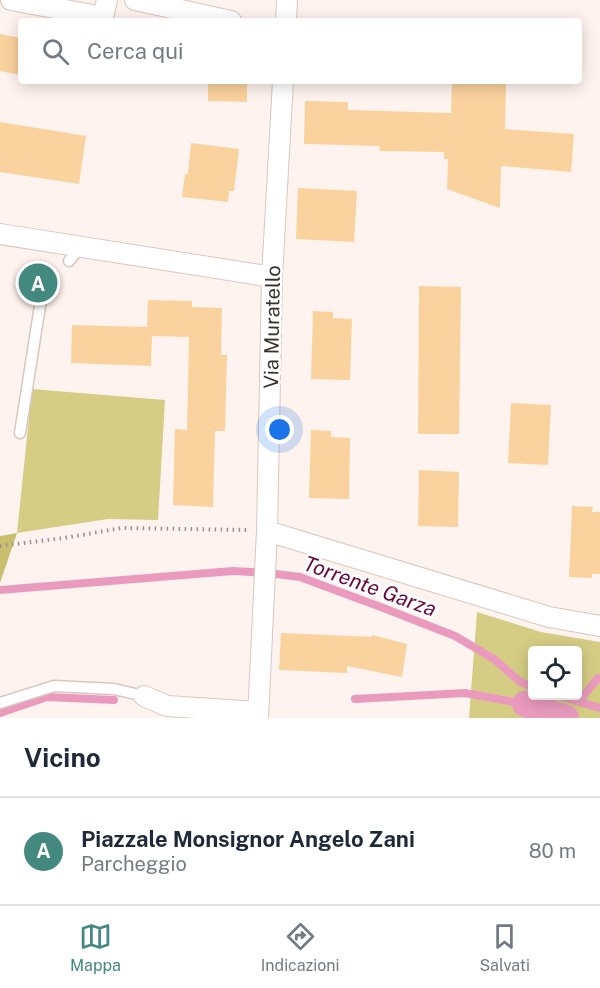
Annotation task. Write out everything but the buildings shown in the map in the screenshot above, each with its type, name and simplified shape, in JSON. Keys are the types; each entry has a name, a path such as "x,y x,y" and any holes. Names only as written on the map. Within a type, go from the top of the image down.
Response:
{"street":[{"path":"11,0 103,18 107,0"},
{"path":"286,18 287,0"},
{"path":"139,1 217,18"},
{"name":"Via Muratello","path":"258,715 267,538 272,277 283,84"},
{"path":"0,234 75,254 272,277"},
{"path":"267,538 549,617 600,626"},
{"path":"144,696 167,706 258,715"}],"lane":[{"path":"20,434 42,293"},
{"path":"0,703 54,686 114,689 144,696"}],"path":[{"path":"0,546 123,528 267,538"}],"shaded area":[{"path":"32,389 165,400 158,520 108,519 17,533"},
{"path":"17,533 0,583 0,536"},
{"path":"477,612 541,632 600,642 600,718 469,718"}],"waterway":[{"name":"Torrente Garza","path":"0,590 233,571 300,577 455,636 494,659 519,681 528,685"},
{"path":"582,698 598,678"},
{"path":"355,699 465,693 525,704 529,700"},
{"path":"0,713 47,697 114,700"},
{"name":"Torrente Garza","path":"573,700 600,708"},
{"path":"525,704 566,718"}],"place":[{"name":"Piazzale Monsignor Angelo Zani","path":"38,283"}]}
